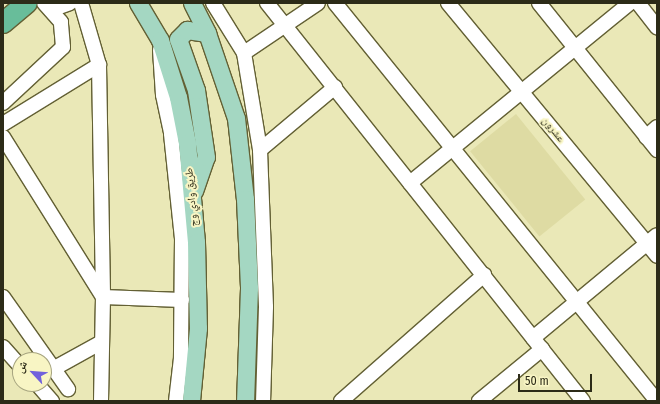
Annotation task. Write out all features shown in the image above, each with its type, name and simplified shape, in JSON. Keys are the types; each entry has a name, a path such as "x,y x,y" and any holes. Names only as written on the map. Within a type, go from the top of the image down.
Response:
{"highway":[{"path":"3,6 6,3"},
{"path":"3,23 27,3"}],"main road":[{"name":"طريق وادي وج","path":"138,3 160,40 183,120 192,198 198,328 191,401"},
{"path":"192,3 207,33 236,118 245,199 249,288 245,401"},
{"path":"192,198 206,157 196,90 178,39 187,30 207,33"}],"street":[{"path":"47,6 70,3"},
{"path":"81,3 99,65 103,297 101,401"},
{"path":"213,3 244,53 260,150 266,307 263,401"},
{"path":"267,3 583,401"},
{"path":"244,53 318,3"},
{"path":"335,3 657,401"},
{"name":"عشرون","path":"448,3 521,92 652,239 657,256"},
{"path":"539,3 657,150"},
{"path":"410,183 630,3"},
{"path":"638,3 657,27"},
{"path":"3,102 63,47 61,22 47,6"},
{"path":"160,40 163,95 176,174 182,238 181,358 176,401"},
{"path":"3,124 99,65"},
{"path":"260,150 335,87"},
{"path":"646,137 657,127"},
{"path":"3,138 103,297"},
{"path":"533,338 652,239"},
{"path":"341,401 484,275"},
{"path":"3,297 68,389"},
{"path":"103,297 182,300"},
{"path":"53,369 102,342"},
{"path":"3,347 12,357"},
{"path":"479,401 542,349"},
{"path":"44,392 52,401"}],"shaded area":[{"path":"516,114 585,199 539,237 470,151"}]}
